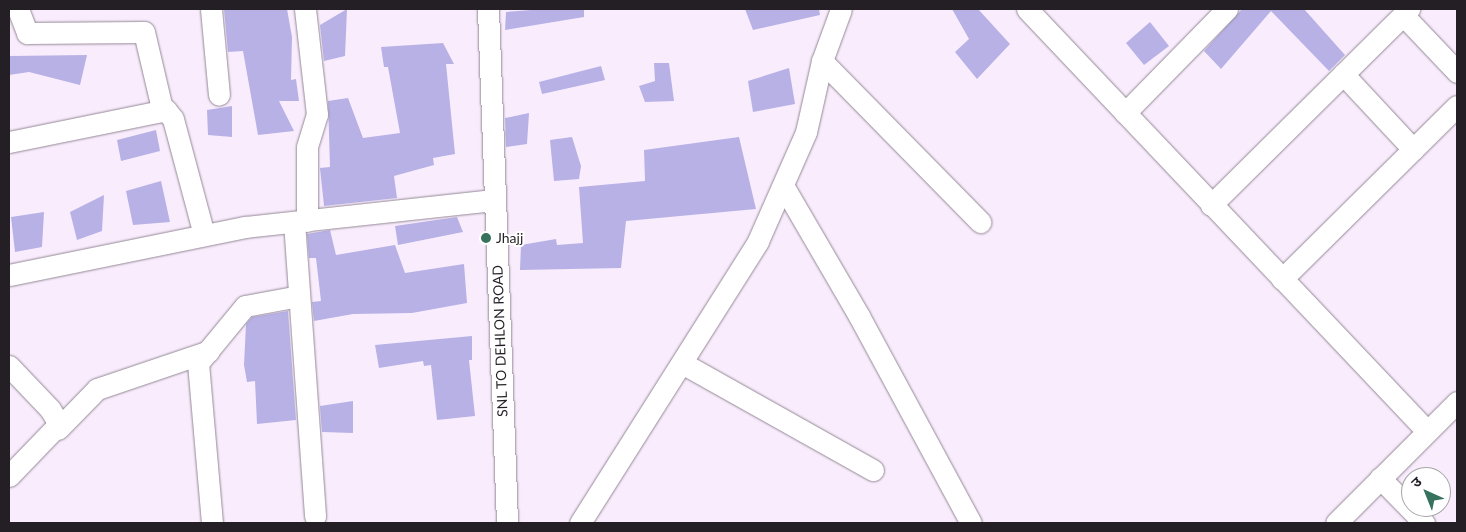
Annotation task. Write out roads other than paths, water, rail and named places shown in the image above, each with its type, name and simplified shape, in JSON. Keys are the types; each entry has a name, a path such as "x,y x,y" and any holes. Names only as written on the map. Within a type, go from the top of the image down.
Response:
{"street":[{"path":"18,9 27,33 144,32 162,109 173,119 204,235"},
{"path":"212,9 219,95"},
{"path":"305,9 317,114 307,147 301,222 300,296 315,516"},
{"name":"SNL TO DEHLON ROAD","path":"488,9 507,523"},
{"path":"580,523 758,240 784,187 806,132 822,61 841,9"},
{"path":"1027,9 1426,430"},
{"path":"1125,113 1227,9"},
{"path":"1211,205 1406,12 1457,72"},
{"path":"822,61 980,222"},
{"path":"1343,74 1413,149"},
{"path":"1282,279 1457,106"},
{"path":"9,142 162,109"},
{"path":"784,187 860,316 971,523"},
{"path":"9,275 204,235 494,200"},
{"path":"212,523 197,368 209,350 249,304 300,296"},
{"path":"9,476 97,389 209,350"},
{"path":"682,363 873,470"},
{"path":"9,366 50,409 58,429"},
{"path":"1336,523 1426,430 1457,402"},
{"path":"1380,478 1424,523"}],"place":[{"name":"Jhajj","path":"486,238"}]}
